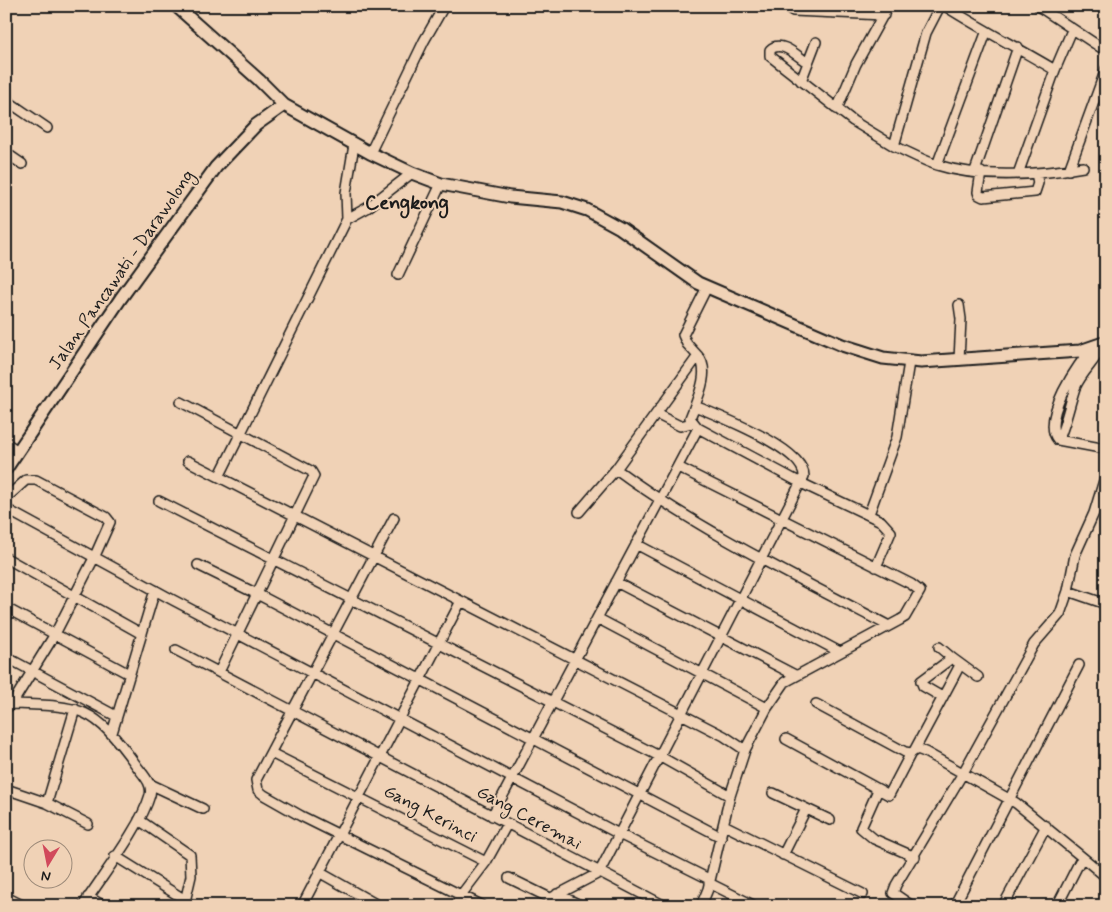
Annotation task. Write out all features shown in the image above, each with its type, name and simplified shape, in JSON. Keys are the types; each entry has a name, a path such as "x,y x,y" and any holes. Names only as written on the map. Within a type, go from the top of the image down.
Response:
{"street":[{"path":"176,6 284,105 354,145 412,173 441,184 510,197 562,202 588,210 620,228 690,278 842,345 883,358 909,362 1067,352 1093,348"},
{"path":"370,153 420,50 444,6"},
{"path":"785,6 794,10 884,15"},
{"path":"837,109 856,64 888,6"},
{"path":"894,146 926,33 940,6"},
{"path":"945,6 986,32 1018,47 1055,70"},
{"path":"1038,6 1106,51"},
{"path":"1018,174 1055,70 1072,30"},
{"path":"937,165 986,32"},
{"path":"801,81 816,42"},
{"path":"808,63 781,45 774,46 770,50 770,56 837,109 894,146 937,165 978,172 1018,174 1083,167"},
{"path":"1018,47 978,172 979,195 983,197 1035,192 1038,183 1036,173"},
{"path":"1069,170 1106,69"},
{"path":"6,100 47,128"},
{"name":"Jalan Pancawati - Darawolong","path":"6,469 121,298 216,168 256,125 284,105"},
{"path":"219,477 347,219 346,192 354,145"},
{"path":"6,153 22,164"},
{"path":"347,219 368,208 412,173"},
{"path":"398,275 441,184"},
{"path":"695,426 690,418 704,370 698,356 686,344 683,335 707,287"},
{"path":"959,305 961,324 959,360"},
{"path":"1105,342 1093,348 1080,360 1066,397 1062,436 1058,440 1106,448"},
{"path":"1066,397 1099,355 1105,342"},
{"path":"580,512 616,469 698,356"},
{"path":"869,514 897,436 909,362"},
{"path":"181,402 313,473 313,479 293,515 275,558 219,672"},
{"path":"553,900 599,873 804,476 802,465 780,448 754,432 695,406"},
{"path":"656,414 680,426 695,426 801,483 881,521 891,532 876,567"},
{"path":"492,816 678,466 695,426"},
{"path":"6,443 18,452"},
{"path":"188,461 681,714 745,750"},
{"path":"678,466 782,521 911,584 920,591 905,617 795,675 779,688 745,750 730,796 721,837 701,906"},
{"path":"616,469 659,501 762,560 889,626"},
{"path":"912,906 893,893 908,864 915,857 964,773 1034,644 1060,614 1068,591 1075,555 1094,512 1106,474"},
{"path":"6,498 26,480 36,480 106,517 110,524 55,634 9,706"},
{"path":"159,501 275,558 659,756 730,796"},
{"path":"6,509 94,558 238,632 312,673 755,906"},
{"path":"394,518 256,780 258,790 301,816 482,906"},
{"path":"636,544 840,652"},
{"path":"6,558 142,634"},
{"path":"198,565 721,837"},
{"path":"616,582 795,675"},
{"path":"1068,591 1106,604"},
{"path":"112,733 142,634 159,592"},
{"path":"302,906 460,601"},
{"path":"6,608 129,674"},
{"path":"597,618 767,708"},
{"path":"938,647 978,677"},
{"name":"Gang Ceremai","path":"176,650 665,906"},
{"path":"6,657 116,716"},
{"path":"942,698 923,686 921,681 952,658"},
{"path":"786,739 889,795 960,665"},
{"path":"954,906 1079,665"},
{"path":"816,704 905,752 912,752 917,749 925,752 1009,799 1046,826 1105,876"},
{"path":"9,706 62,706 75,709 96,719 112,733 150,784 203,809"},
{"path":"47,803 75,709"},
{"name":"Gang Kerinci","path":"271,753 486,862"},
{"path":"83,906 140,820 150,795 150,784"},
{"path":"6,789 47,803 88,824"},
{"path":"878,790 860,828 874,840 915,857"},
{"path":"773,793 830,820"},
{"path":"783,855 806,809"},
{"path":"115,856 186,903 191,876 190,855 140,820"},
{"path":"456,906 461,895 486,862 506,824"},
{"path":"724,825 862,894"},
{"path":"1003,906 1046,826"},
{"path":"1056,906 1082,857"},
{"path":"319,872 379,906"},
{"path":"509,878 553,900 582,906"},
{"path":"6,897 24,906"},
{"path":"88,898 104,906"}],"district":[{"name":"Cengkong","path":"407,203"}]}
